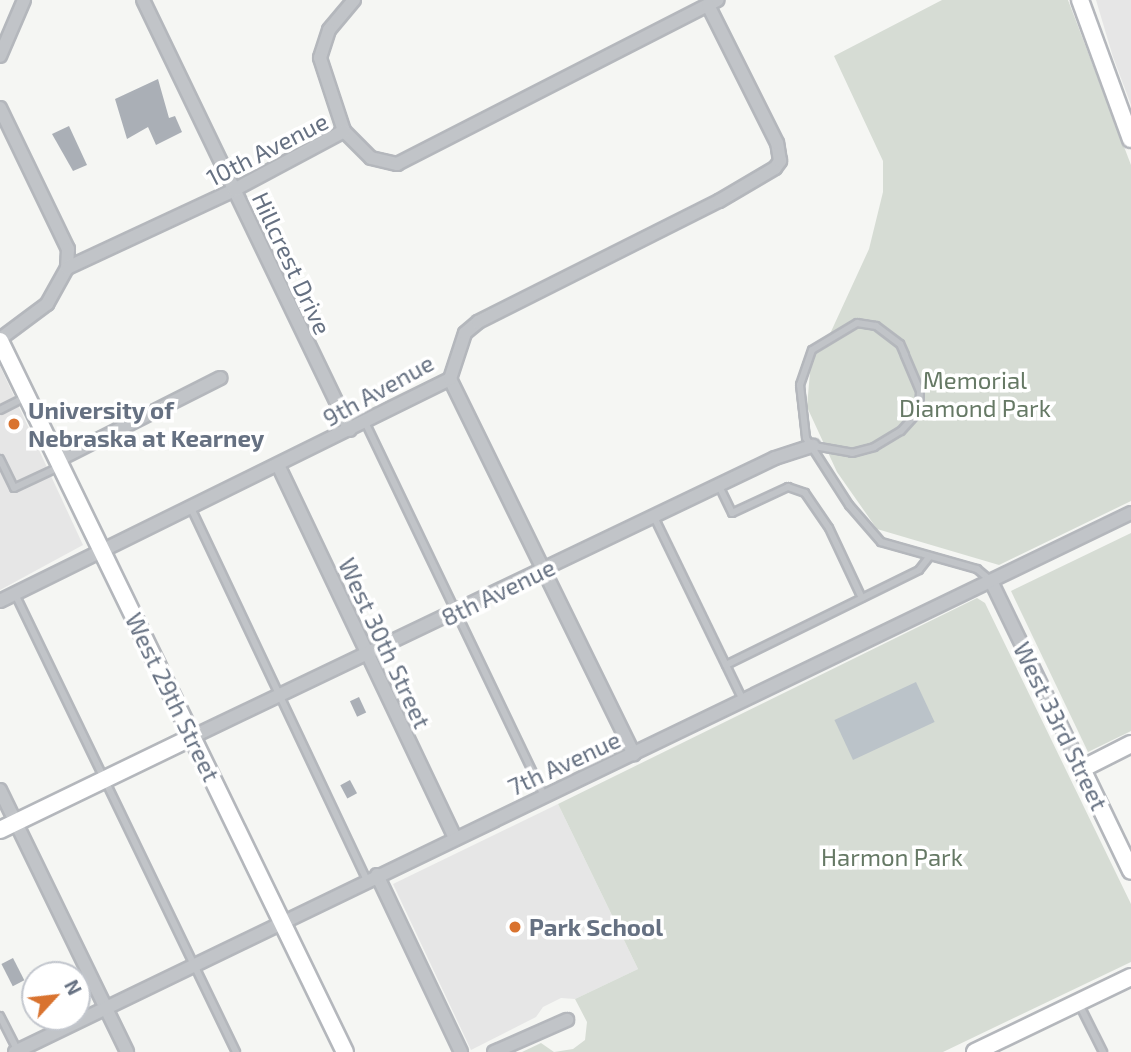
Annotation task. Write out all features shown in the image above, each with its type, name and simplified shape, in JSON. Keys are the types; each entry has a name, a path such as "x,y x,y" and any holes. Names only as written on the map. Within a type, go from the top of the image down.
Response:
{"street":[{"path":"0,56 24,0"},
{"name":"Hillcrest Drive","path":"143,0 350,430"},
{"path":"344,131 320,58 329,30 354,0"},
{"path":"1080,0 1131,139"},
{"name":"10th Avenue","path":"67,268 234,190 344,131 371,158 397,164 715,1"},
{"name":"9th Avenue","path":"0,601 450,379 465,333 478,322 761,178 780,161 777,143 715,1"},
{"path":"0,108 68,249 67,268 47,304 0,340"},
{"name":"West 29th Street","path":"0,340 345,1052"},
{"path":"59,463 220,378"},
{"path":"450,379 634,754"},
{"name":"8th Avenue","path":"0,831 775,458 813,446"},
{"name":"West 30th Street","path":"278,466 455,838"},
{"name":"7th Avenue","path":"17,1052 372,877 634,754 1131,513"},
{"name":"West 33rd Street","path":"991,581 1131,871"},
{"path":"1082,769 1131,744"},
{"path":"0,790 127,1052"},
{"path":"372,877 461,1052"},
{"path":"975,1052 995,1048 1131,977"},
{"path":"494,1052 568,1020"}],"lane":[{"path":"813,446 852,453 874,447 901,431 919,411 920,391 900,344 876,326 857,323 812,350 803,371 800,403 806,438 870,532 900,550 976,569 991,581"},
{"path":"0,410 27,397"},
{"path":"365,422 544,796"},
{"path":"0,459 14,488 59,463"},
{"path":"719,486 732,513 788,487 805,494 829,528 862,597"},
{"path":"191,508 372,877"},
{"path":"654,517 744,701"},
{"path":"726,664 919,570 929,557"},
{"path":"15,594 236,1052"},
{"path":"1079,1002 1103,1052"},
{"path":"0,1016 17,1052"}],"shaded area":[{"path":"1096,0 1131,0 1131,105 1113,57"},
{"name":"University of Nebraska at Kearney","path":"0,366 83,545 0,590"},
{"path":"916,682 935,722 853,760 834,720"},
{"name":"Park School","path":"558,804 638,969 575,999 561,998 543,1007 536,1017 471,1050 393,884"}],"green space":[{"name":"Memorial Diamond Park","path":"942,0 1068,0 1131,165 1131,501 999,565 877,529 837,472 807,407 811,360 829,336 869,249 883,192 883,161 834,56"},
{"path":"1131,533 1131,731 1088,752 1011,591"},
{"name":"Harmon Park","path":"977,598 985,603 1131,904 1131,962 943,1052 554,1052 573,1049 585,1040 587,1022 575,999 638,969 558,804"},
{"path":"541,1043 554,1052 522,1052"}],"building":[{"path":"158,79 169,118 175,116 182,132 156,145 148,127 127,139 115,99"},
{"path":"69,126 87,165 73,171 52,134"},
{"path":"359,697 366,712 357,717 350,701"},
{"path":"350,780 357,793 347,798 340,785"},
{"path":"13,958 21,974 21,982 13,986 1,964"}],"place":[{"name":"University of Nebraska at Kearney","path":"14,424"},
{"name":"Park School","path":"515,927"}]}
